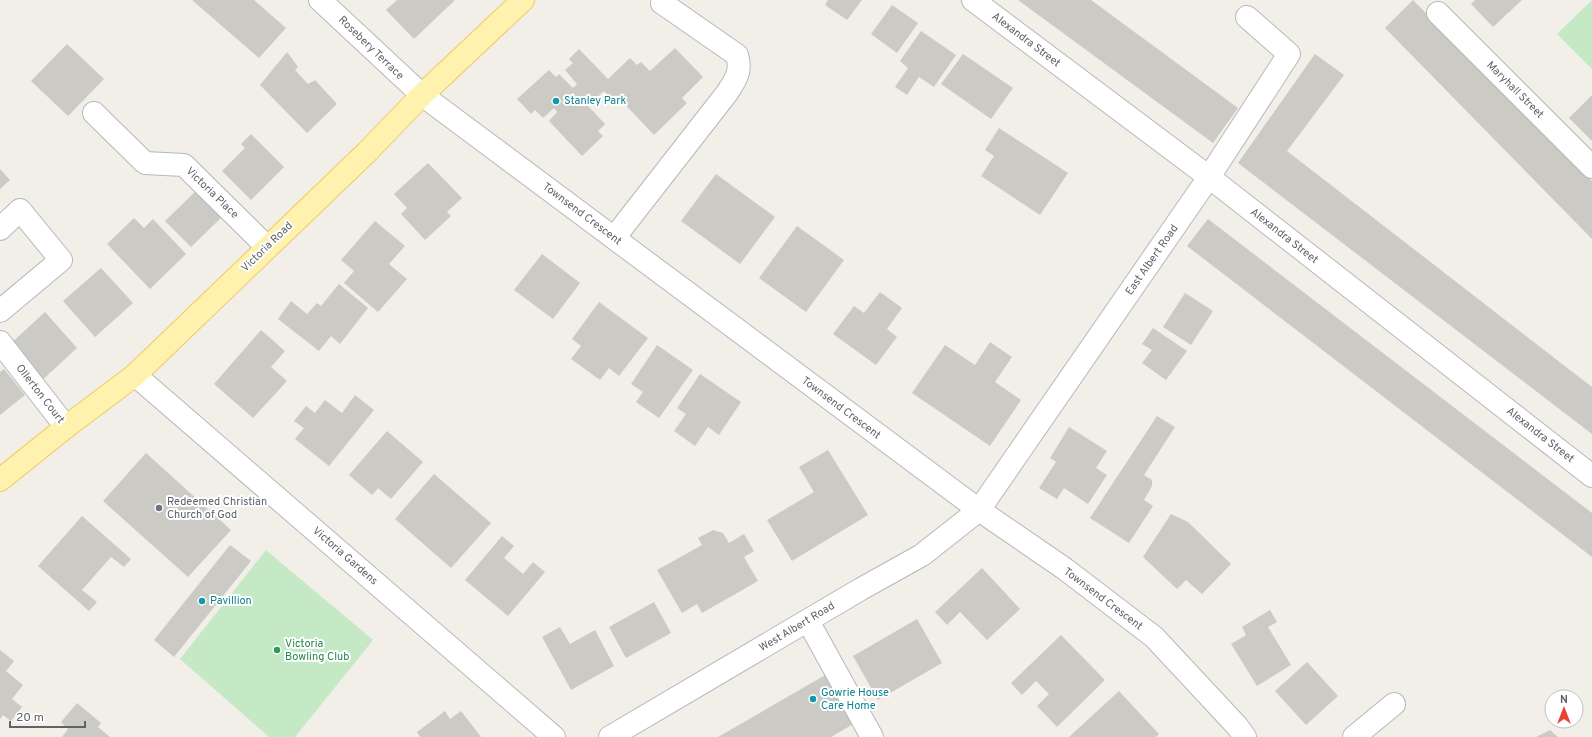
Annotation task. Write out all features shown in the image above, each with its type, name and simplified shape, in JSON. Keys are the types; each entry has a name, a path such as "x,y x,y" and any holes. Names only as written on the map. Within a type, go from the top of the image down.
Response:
{"main road":[{"name":"Victoria Road","path":"0,480 66,427 135,375 366,153 422,95 523,0"}],"street":[{"name":"Alexandra Street","path":"973,0 1209,177 1592,476"},
{"path":"614,238 727,93 736,78 740,64 736,55 662,2"},
{"name":"Rosebery Terrace","path":"329,3 422,95"},
{"name":"Maryhall Street","path":"1438,12 1592,167"},
{"name":"East Albert Road","path":"979,510 1209,177 1289,54 1247,17"},
{"name":"Townsend Crescent","path":"422,95 979,510 1065,569 1154,637 1238,726 1246,737"},
{"name":"Victoria Place","path":"94,113 145,163 184,165 267,247"},
{"path":"0,229 20,210 61,260 0,311"},
{"name":"Ollerton Court","path":"0,342 66,427"},
{"name":"Victoria Gardens","path":"135,375 554,737"},
{"name":"West Albert Road","path":"610,737 922,555 979,510"},
{"path":"808,621 872,737"},
{"path":"1354,737 1394,704"}],"green space":[{"path":"1592,0 1592,69 1557,34"},
{"name":"Victoria Bowling Club","path":"266,550 373,640 295,737 269,737 180,659"}],"building":[{"path":"192,0 254,0 286,28 259,58"},
{"path":"397,0 455,0 414,39 386,10"},
{"path":"828,0 862,0 847,20 825,5"},
{"path":"1018,0 1091,0 1238,108 1213,143"},
{"path":"1413,0 1592,181 1592,239 1385,28"},
{"path":"1475,0 1522,0 1493,27 1471,4"},
{"path":"892,5 918,23 897,53 871,34"},
{"path":"921,31 956,55 934,87 919,77 907,95 895,87 908,68 900,61"},
{"path":"67,44 104,79 68,116 31,81"},
{"name":"Stanley Park","path":"675,48 703,77 682,98 687,103 654,135 616,95 611,99 604,91 588,106 605,124 598,131 603,136 582,156 549,121 557,112 554,108 543,118 535,110 531,114 517,99 549,70 556,77 559,74 573,88 577,84 565,70 573,63 569,59 579,49 608,79 630,58 637,65 641,62 650,71"},
{"path":"287,52 298,67 295,70 308,84 315,80 337,104 307,133 260,85"},
{"path":"963,54 1013,88 991,119 941,84"},
{"path":"1315,54 1344,75 1287,151 1592,387 1592,434 1238,163"},
{"path":"1592,95 1592,141 1569,118"},
{"path":"999,128 1068,173 1040,215 981,176 994,156 985,150"},
{"path":"251,134 284,167 251,200 222,171 245,148 241,144"},
{"path":"428,163 462,198 447,212 451,216 425,240 401,214 407,208 394,194"},
{"path":"0,169 10,180 0,189"},
{"path":"716,174 775,217 740,264 681,221"},
{"path":"201,186 226,213 191,247 165,221"},
{"path":"134,218 144,228 153,219 186,254 150,289 107,244"},
{"path":"1208,219 1592,513 1592,557 1187,246"},
{"path":"375,221 405,246 389,264 407,279 378,312 344,283 354,271 341,260"},
{"path":"797,226 844,260 806,312 759,278"},
{"path":"542,254 580,283 553,319 514,290"},
{"path":"101,268 133,303 95,337 63,301"},
{"path":"339,284 368,308 340,344 331,336 319,351 278,319 291,301 307,314 317,303 321,306"},
{"path":"880,292 902,308 887,329 897,337 876,365 833,334 854,306 864,313"},
{"path":"1185,293 1213,311 1191,345 1163,327"},
{"path":"599,302 648,338 619,376 609,368 600,380 571,359 581,346 572,339"},
{"path":"45,312 77,348 40,382 8,346"},
{"path":"1153,328 1187,351 1166,380 1142,363 1152,350 1142,344"},
{"path":"261,330 285,351 271,367 287,381 253,418 214,384"},
{"path":"990,342 1012,357 995,382 1021,400 990,446 912,393 945,345 975,365"},
{"path":"657,345 693,370 659,418 636,402 643,392 631,384"},
{"path":"4,369 25,395 0,415 0,372"},
{"path":"700,374 741,402 719,435 708,427 695,446 674,431 686,414 677,408"},
{"path":"355,395 374,410 329,466 295,439 304,428 294,421 306,406 315,413 325,400 342,413"},
{"path":"1157,416 1175,427 1144,475 1152,480 1152,486 1144,500 1153,506 1129,543 1090,518"},
{"path":"1069,427 1107,451 1096,468 1107,475 1088,504 1064,488 1057,499 1039,488 1056,462 1050,458"},
{"path":"387,431 423,462 391,499 378,488 372,495 349,475"},
{"path":"828,450 868,515 792,561 767,520 814,492 799,467"},
{"name":"Redeemed Christian Church of God","path":"146,453 231,530 188,577 103,501"},
{"path":"434,474 491,523 451,568 395,519"},
{"path":"1171,514 1188,522 1231,564 1202,594 1186,580 1177,589 1143,557"},
{"path":"82,516 131,559 124,567 111,557 82,590 97,602 89,611 38,566"},
{"path":"713,530 723,533 729,543 744,534 754,551 744,557 758,581 702,613 697,604 682,613 657,570 702,545 698,538"},
{"path":"502,536 514,546 504,558 523,574 533,562 545,572 508,616 465,580"},
{"name":"Pavillion","path":"230,545 251,561 174,657 154,640"},
{"path":"982,568 1020,609 987,640 960,612 947,625 935,612"},
{"path":"654,602 671,633 626,658 609,627"},
{"path":"1270,610 1277,622 1268,627 1291,665 1257,686 1231,644 1246,635 1242,627"},
{"path":"917,619 942,663 878,700 853,656"},
{"path":"560,627 570,644 595,630 614,666 571,690 542,637"},
{"path":"1061,635 1105,680 1057,727 1037,706 1049,694 1036,681 1022,695 1011,683"},
{"path":"0,650 14,661 6,671 23,685 12,699 22,707 11,721 3,715 0,719"},
{"path":"1307,662 1338,696 1306,725 1275,691"},
{"name":"Gowrie House Care Home","path":"827,674 855,723 831,737 718,737"},
{"path":"1119,691 1159,734 1156,737 1069,737"},
{"path":"77,703 101,723 98,727 110,737 62,737 68,729 61,722"},
{"path":"445,711 450,719 461,711 481,737 420,737 417,732"},
{"path":"1550,730 1558,737 1536,737"}],"place":[{"name":"Stanley Park","path":"556,101"},
{"name":"Redeemed Christian Church of God","path":"159,508"},
{"name":"Pavillion","path":"202,601"},
{"name":"Victoria Bowling Club","path":"277,650"},
{"name":"Gowrie House Care Home","path":"813,699"}]}
